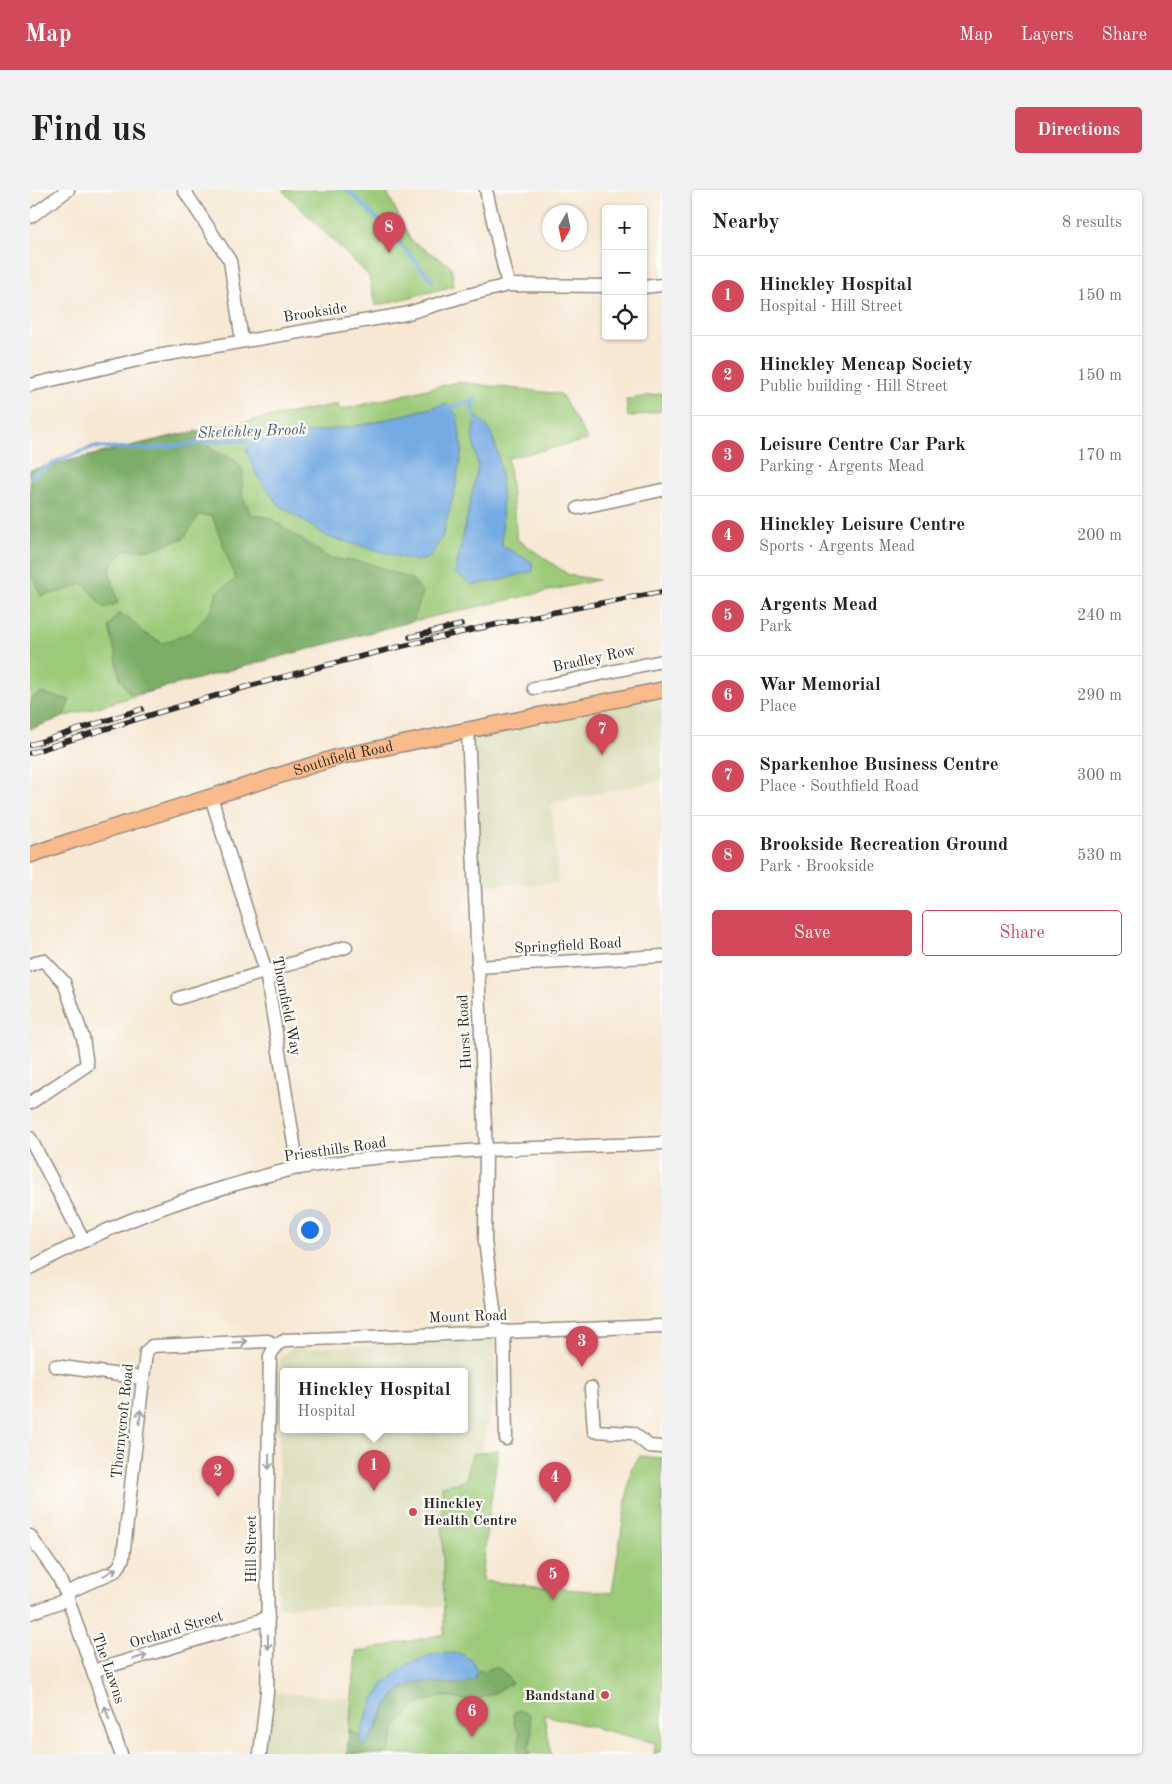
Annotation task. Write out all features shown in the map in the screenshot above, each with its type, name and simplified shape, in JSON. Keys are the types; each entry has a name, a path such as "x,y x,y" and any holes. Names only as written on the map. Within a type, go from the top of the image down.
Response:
{"main road":[{"name":"Southfield Road","path":"30,855 344,756 662,690"}],"street":[{"path":"30,217 68,190"},
{"path":"184,190 230,260 242,341"},
{"path":"486,190 508,285"},
{"name":"Brookside","path":"30,385 151,357 405,314 508,285 602,286"},
{"path":"647,287 662,286"},
{"path":"578,508 662,490"},
{"name":"Bradley Row","path":"534,688 662,661"},
{"name":"Hurst Road","path":"468,730 486,1151 485,1241 500,1331 506,1439"},
{"name":"Thornfield Way","path":"211,797 266,972 298,1168"},
{"path":"179,998 346,947"},
{"name":"Springfield Road","path":"477,967 662,956"},
{"path":"30,965 43,960 64,982 83,1038 87,1065 30,1104"},
{"path":"30,1138 84,1240"},
{"name":"Priesthills Road","path":"30,1268 84,1240 141,1216 202,1194 298,1168 387,1157 662,1143"},
{"name":"Mount Road","path":"276,1345 286,1340 662,1326"},
{"name":"Thornycroft Road","path":"30,1613 115,1571 120,1565 123,1558 146,1352 152,1346 268,1340 276,1345"},
{"name":"Hill Street","path":"260,1754 268,1684 267,1536 270,1356 276,1345"},
{"path":"55,1366 142,1378"},
{"path":"591,1388 594,1431 633,1433 649,1446 662,1448"},
{"name":"The Lawns","path":"30,1536 58,1576 67,1596 120,1754"},
{"name":"Orchard Street","path":"93,1671 268,1618"}],"shaded area":[{"path":"662,697 662,780 552,803 558,883 480,885 472,737"},
{"path":"494,1339 496,1392 457,1538 443,1607 278,1607 280,1359 289,1349"},
{"path":"267,1692 352,1698 347,1754 260,1754"}],"green space":[{"path":"282,190 386,190 411,241 451,266 454,286 375,306 369,276"},
{"path":"457,382 561,394 588,440 508,458 517,539 569,575 598,580 413,621 152,691 63,717 30,729 30,470 176,435 338,404 340,410"},
{"path":"662,393 662,411 628,417 626,400"},
{"path":"196,431 212,450 234,459 243,471 242,495 251,515 268,517 329,558 368,563 413,580 423,593 413,621 152,691 130,694 120,679 109,627 118,614 128,617 145,634 163,643 192,632 213,608 216,593 236,579 212,516 199,515 184,538 152,549 125,550 109,568 118,603 104,608 83,583 63,591 41,596 30,572 30,470"},
{"path":"41,693 70,700 63,717 30,729 30,699"},
{"path":"498,1450 482,1581 612,1593 631,1469 640,1456 662,1458 662,1751 654,1754 655,1743 544,1715 551,1754 347,1754 356,1652 444,1634 442,1486 466,1481 472,1454"},
{"path":"495,1666 504,1672 512,1683 479,1699 464,1700 439,1696 413,1707 396,1728 388,1754 347,1754 349,1730 361,1736 363,1746 371,1739 384,1713 398,1692 413,1682 435,1681 454,1684 475,1679 477,1671 488,1670"},
{"path":"518,1710 529,1714 532,1735 529,1748 531,1754 519,1754 520,1734 515,1726 513,1714"}],"water":[{"path":"446,404 457,415 462,449 455,490 442,537 429,558 416,561 328,537 279,505 257,476 246,449 256,441 367,424"},
{"path":"476,416 487,426 493,439 500,468 502,484 502,546 532,562 533,571 473,585 455,573 478,466 472,435"},
{"path":"459,1653 472,1660 477,1671 475,1679 457,1684 427,1682 407,1686 398,1692 388,1704 373,1734 363,1747 361,1736 363,1725 371,1705 384,1683 408,1664 433,1654"}],"waterway":[{"path":"348,190 390,232 432,280"},
{"name":"Sketchley Brook","path":"447,409 476,399"},
{"path":"471,400 476,421"},
{"name":"Sketchley Brook","path":"30,477 59,460 93,447 146,449 240,440 257,443"}],"railway":[{"path":"30,753 186,704 343,661 502,623 662,592"},
{"path":"410,637 461,625"},
{"path":"30,745 142,709"}],"place":[{"name":"Brookside Recreation Ground","path":"389,253"},
{"name":"Sparkenhoe Business Centre","path":"602,755"},
{"name":"Leisure Centre Car Park","path":"582,1367"},
{"name":"Hinckley Hospital","path":"374,1491"},
{"name":"Hinckley Mencap Society","path":"218,1497"},
{"name":"Hinckley Leisure Centre","path":"555,1503"},
{"name":"Hinckley Health Centre","path":"413,1512"},
{"name":"Argents Mead","path":"553,1600"},
{"name":"Bandstand","path":"605,1695"},
{"name":"War Memorial","path":"472,1737"}]}
